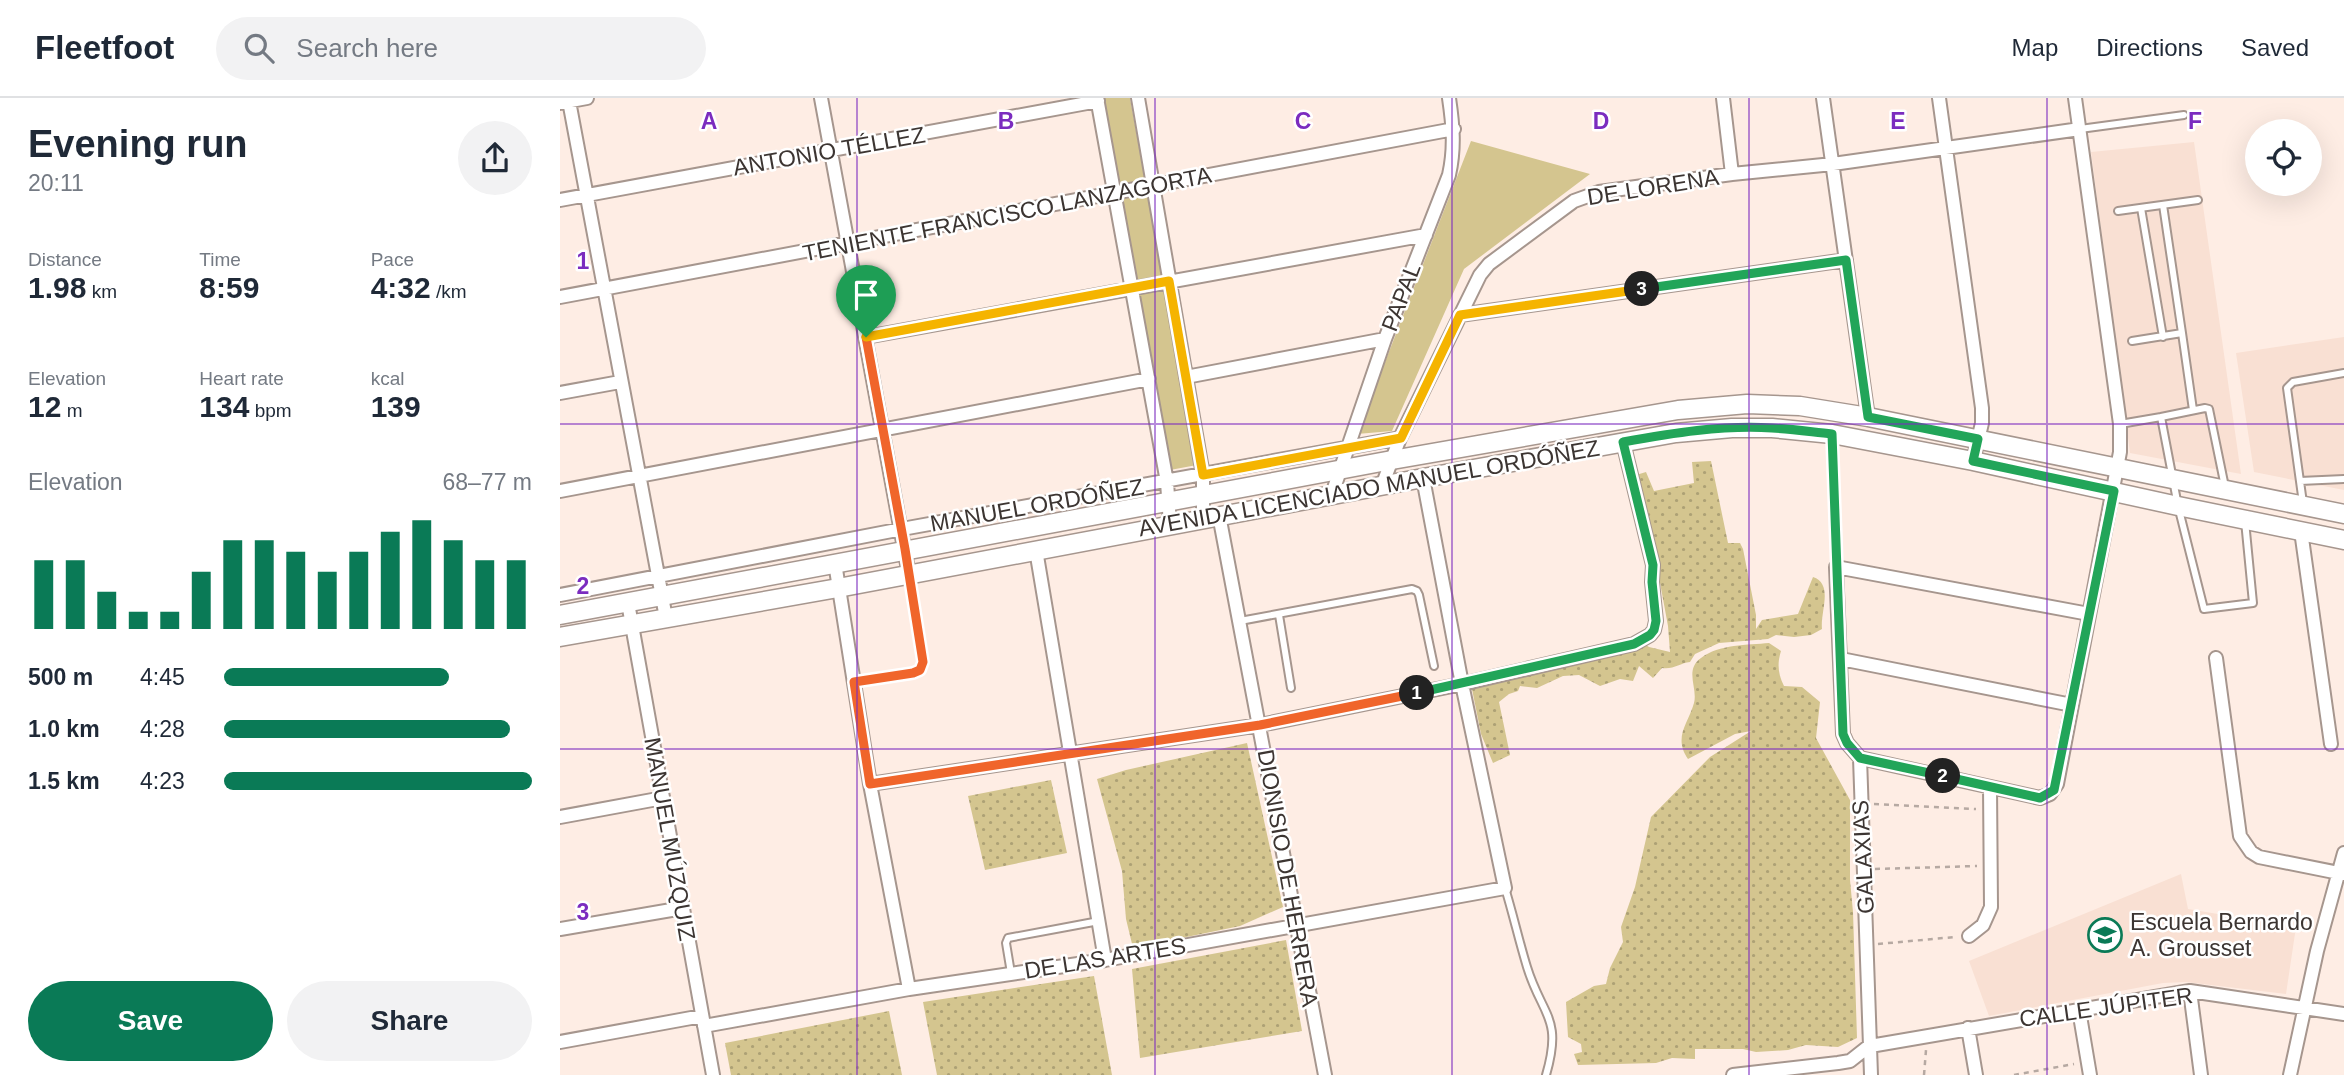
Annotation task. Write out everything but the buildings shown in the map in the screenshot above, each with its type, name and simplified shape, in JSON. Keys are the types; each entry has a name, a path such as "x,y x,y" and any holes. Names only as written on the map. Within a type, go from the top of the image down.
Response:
{"main road":[{"name":"AVENIDA LICENCIADO MANUEL ORDÓÑEZ","path":"560,615 1391,460 1678,410 1747,404 1800,406 1868,417 2344,514"},
{"name":"AVENIDA LICENCIADO MANUEL ORDÓÑEZ","path":"560,638 1332,494 1676,433 1732,428 1772,428 1832,434 1973,461 2344,540"}],"street":[{"path":"587,98 565,102 586,195 666,618"},
{"path":"821,98 909,575"},
{"name":"DIONISIO DE HERRERA","path":"1138,98 1203,475 1203,495 1240,621 1325,1075"},
{"name":"PAPAL","path":"1332,494 1385,339 1449,175 1454,154 1454,129 1449,98"},
{"path":"1723,98 1732,174"},
{"path":"1823,98 1868,417"},
{"path":"1939,98 1982,408 1982,423 1973,461"},
{"path":"1860,758 2040,798 2050,794 2057,784 2114,491 2120,424 2075,98"},
{"path":"1097,100 1167,482 1170,524"},
{"name":"ANTONIO TÉLLEZ","path":"560,200 1097,100"},
{"name":"TENIENTE FRANCISCO LANZAGORTA","path":"560,297 1454,129"},
{"name":"DE LORENA","path":"1382,486 1401,438 1480,275 1489,264 1574,201 1600,192 1732,174 1833,164 2080,129"},
{"path":"866,337 1426,235"},
{"path":"1460,315 1846,260"},
{"path":"1186,377 1385,339"},
{"path":"560,491 1149,379"},
{"path":"560,393 620,382"},
{"name":"MANUEL ORDÓÑEZ","path":"560,595 902,529 1401,438"},
{"path":"870,784 1260,725 1462,684 1634,644 1654,630 1656,621 1653,565 1623,442"},
{"path":"1423,478 1462,684 1506,888"},
{"path":"2301,531 2331,744"},
{"path":"1036,550 1105,960"},
{"path":"835,563 870,784 909,989"},
{"path":"1836,567 2089,614"},
{"name":"GALAXIAS","path":"1836,567 1843,734 1860,758 1871,1075"},
{"name":"MANUEL MÚZQUIZ","path":"628,603 713,1075"},
{"path":"2216,658 2240,836 2251,852 2259,857 2340,874"},
{"path":"1841,659 2072,705"},
{"path":"1969,936 1983,925 1991,906 1990,787"},
{"path":"560,817 663,798"},
{"path":"2290,1075 2303,1008 2344,853"},
{"name":"DE LAS ARTES","path":"560,1042 1105,960 1506,888"},
{"path":"560,929 683,908"},
{"path":"2190,991 2201,1075"},
{"name":"CALLE JÚPITER","path":"1733,1075 1838,1063 1861,1055 1870,1046 2190,991 2344,1014"},
{"path":"2079,1010 2090,1075"},
{"path":"1968,1028 1976,1075"}],"lane":[{"path":"2080,129 2184,115"},
{"path":"2118,211 2198,200"},
{"path":"2163,205 2193,410"},
{"path":"2141,208 2163,337"},
{"path":"2132,341 2182,333"},
{"path":"2303,505 2288,385 2344,373"},
{"path":"2120,424 2209,409 2226,489"},
{"path":"2161,417 2201,606 2207,609 2253,603 2245,519"},
{"path":"2300,481 2344,479"},
{"path":"854,682 920,670 923,662 909,575"},
{"path":"1240,621 1412,589 1419,595 1434,666"},
{"path":"1279,615 1291,688"},
{"path":"1506,888 1527,968 1553,1027 1552,1050 1546,1075"},
{"path":"1011,973 1006,943 1008,938 1098,921"}],"path":[{"path":"1832,434 1836,567"},
{"path":"1861,803 1990,810"},
{"path":"1864,869 1990,865"},
{"path":"1868,946 1969,936"},
{"path":"1924,1075 1927,1035"},
{"path":"2014,1075 2087,1062"}],"shaded area":[{"path":"1101,98 1130,98 1197,465 1170,470"},
{"path":"1471,141 1590,174 1464,269 1392,431 1357,434"},
{"path":"2194,142 2241,474 2130,453 2091,152"},
{"path":"2344,337 2344,490 2254,472 2236,353"},
{"path":"1711,461 1728,543 1740,543 1743,549 1756,615 1756,629 1762,620 1798,614 1813,577 1823,586 1825,592 1822,629 1811,635 1776,635 1768,639 1719,643 1695,654 1690,662 1662,668 1653,678 1639,666 1633,681 1620,679 1600,686 1579,675 1563,676 1537,688 1520,686 1518,691 1499,702 1510,755 1493,763 1481,734 1471,684 1642,642 1649,647 1670,652 1668,626 1653,545 1636,475 1646,472 1654,491 1694,483 1692,462"},
{"path":"1769,643 1781,651 1779,669 1784,686 1802,687 1820,702 1816,738 1850,800 1850,880 1857,1038 1838,1047 1806,1045 1788,1050 1756,1052 1743,1049 1695,1049 1695,1059 1672,1058 1656,1063 1578,1065 1574,1054 1582,1052 1581,1044 1568,1037 1566,1002 1594,986 1606,984 1610,968 1623,942 1621,927 1635,887 1651,817 1710,757 1751,731 1735,734 1688,759 1682,737 1695,697 1693,668 1701,658 1716,650"},
{"path":"1247,743 1283,907 1240,926 1133,948 1126,919 1122,871 1097,779"},
{"path":"1051,780 1067,853 985,870 968,796"},
{"name":"Escuela Bernardo A. Grousset","path":"2181,874 2188,909 2296,927 2286,994 2186,982 2163,983 1989,1016 1969,961"},
{"path":"1286,940 1302,1031 1140,1058 1132,969"},
{"path":"1094,976 1112,1075 937,1075 923,1002"},
{"path":"889,1011 902,1075 731,1075 725,1043"}],"place":[{"name":"Escuela Bernardo A. Grousset","path":"2105,935"}],"route":[{"path":"1846,260 1868,417 1978,439 1973,461 2114,491 2057,784 2050,794 2040,798 1860,758 1843,734 1832,434 1772,428 1732,428 1676,433 1623,442 1653,556 1652,590 1656,621 1650,635 1634,644 1462,684 1260,725 870,784 854,682 913,673 920,670 923,662 866,337 1169,281 1203,475 1401,438 1460,315 1846,260"}]}
